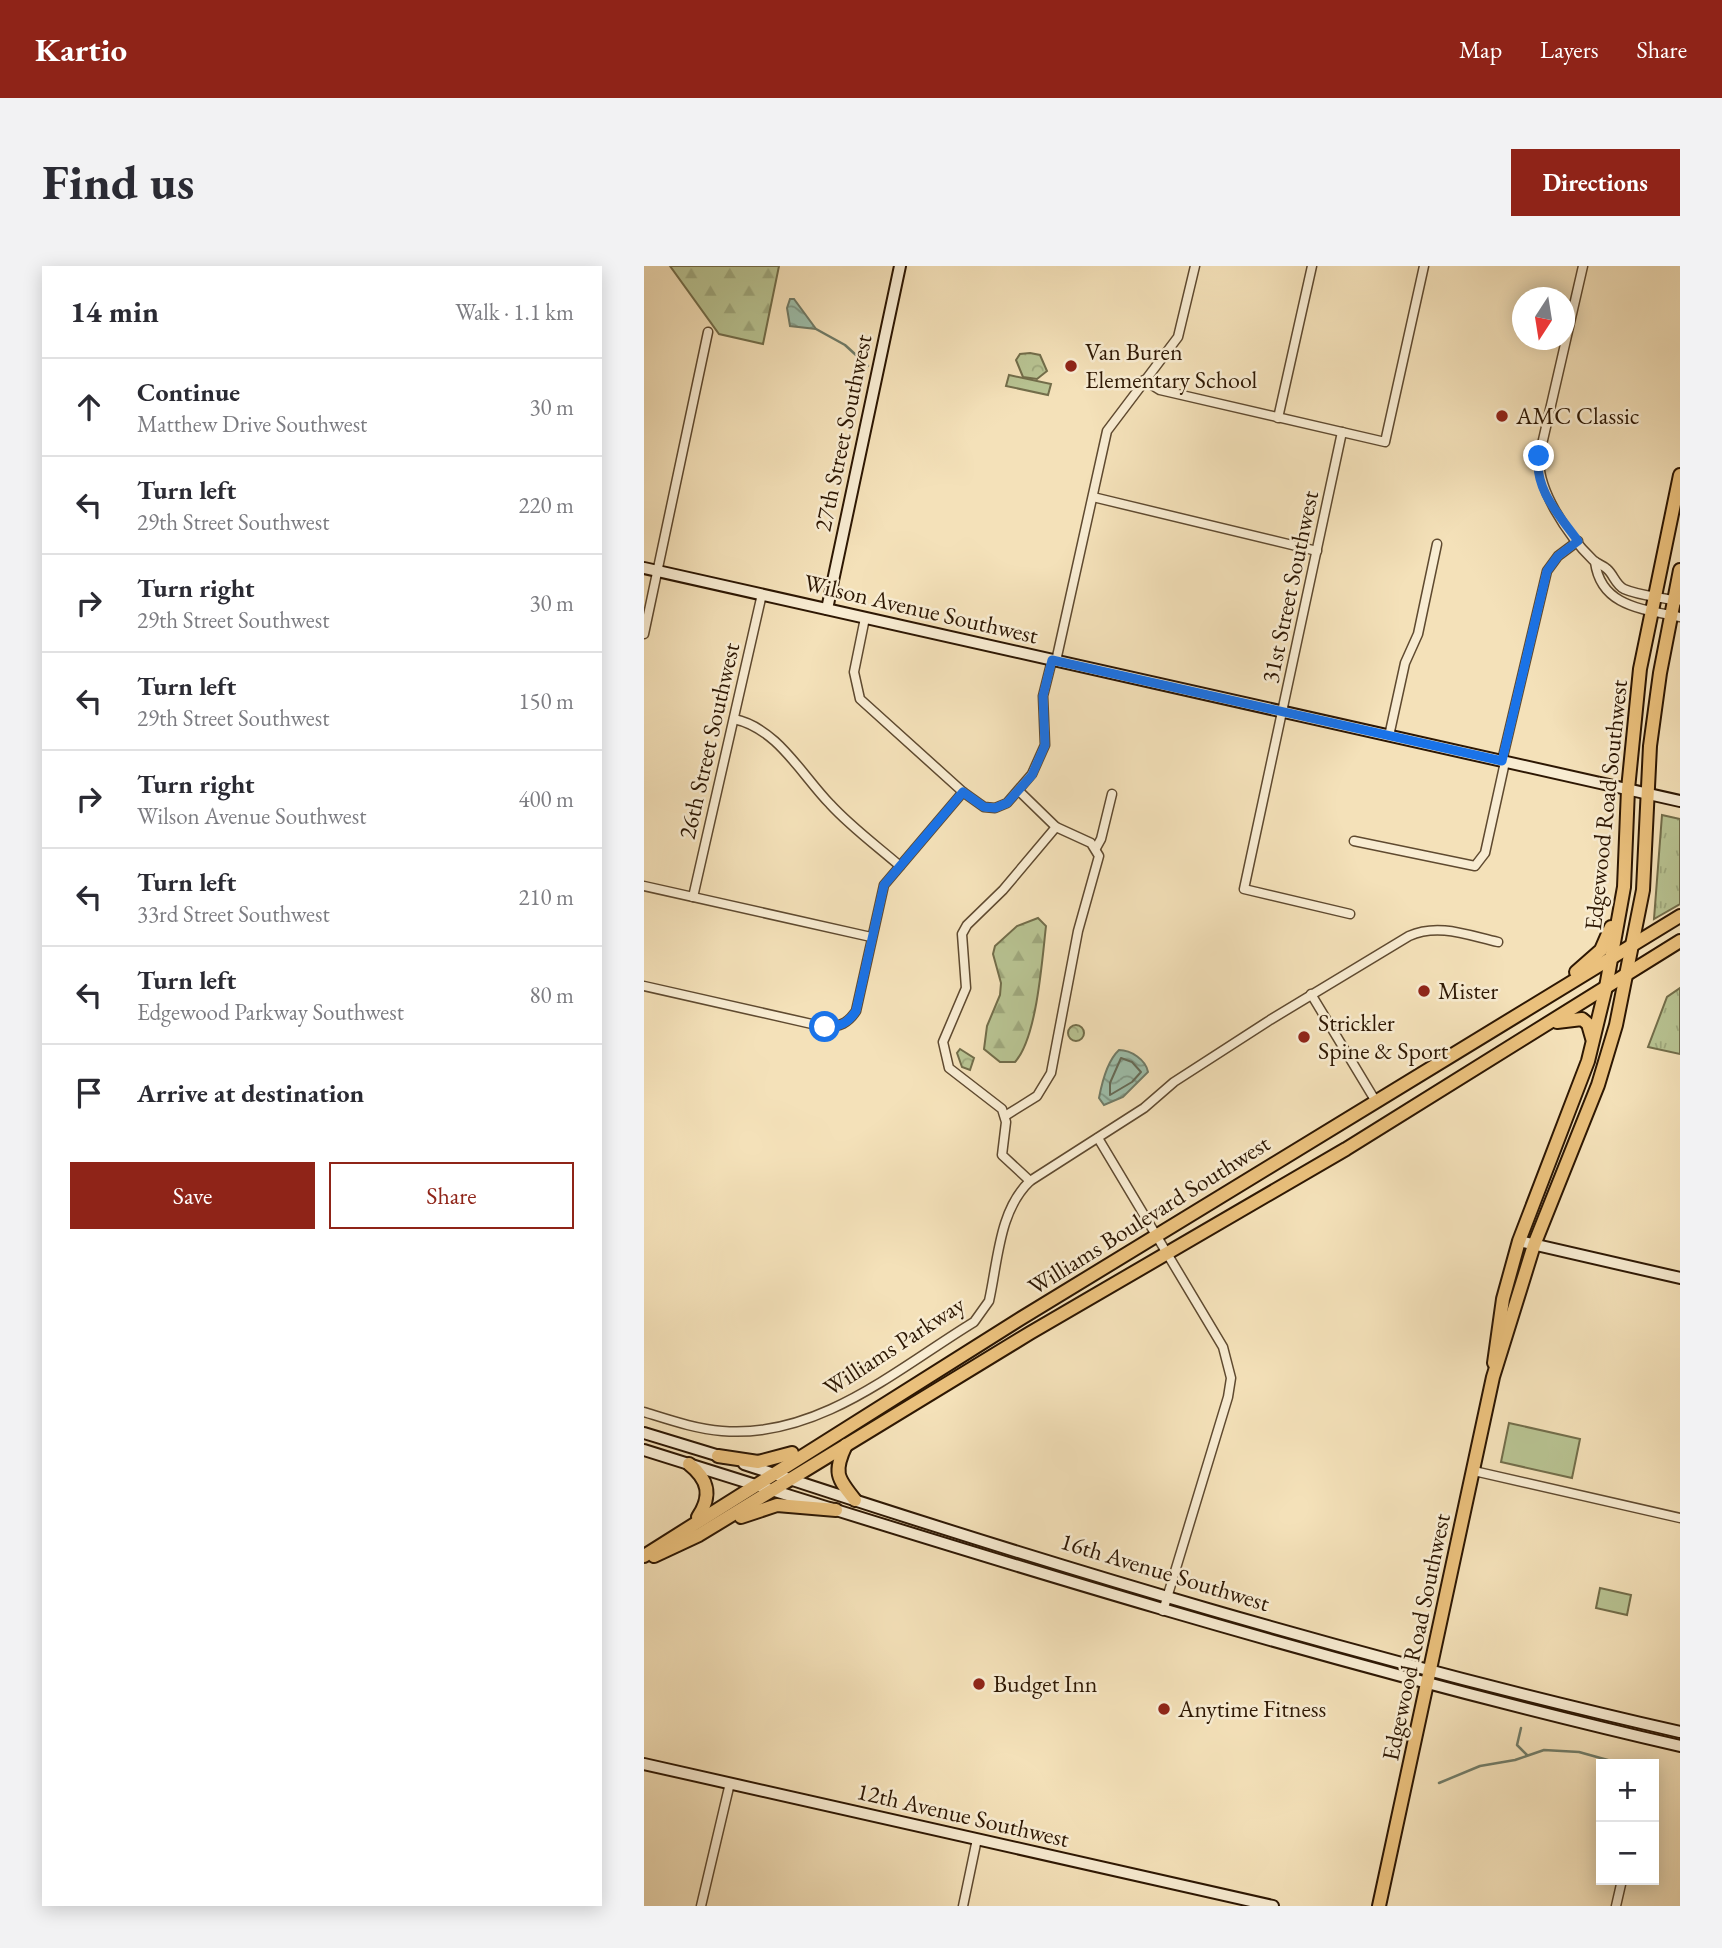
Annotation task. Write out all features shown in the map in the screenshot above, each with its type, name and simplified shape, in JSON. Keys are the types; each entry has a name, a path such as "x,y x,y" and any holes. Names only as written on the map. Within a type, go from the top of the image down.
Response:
{"main road":[{"name":"27th Street Southwest","path":"827,609 900,266"},
{"name":"Edgewood Road Southwest","path":"1493,1377 1495,1336 1519,1241 1580,1084 1606,987 1624,887 1628,789 1639,681 1680,475"},
{"name":"Wilson Avenue Southwest","path":"644,568 1680,801"},
{"name":"Edgewood Road Southwest","path":"1379,1906 1493,1377 1534,1245 1598,1085 1633,947 1643,890 1654,707 1675,616 1680,570"},
{"path":"1553,993 1601,950 1624,887"},
{"name":"Williams Boulevard Southwest","path":"644,1556 825,1439 1375,1100 1633,947 1680,916"},
{"name":"Williams Boulevard Southwest","path":"644,1561 699,1535 847,1444 1346,1149 1680,941"},
{"path":"1544,1026 1575,1017 1582,1019 1591,1030 1592,1044"},
{"path":"1519,1241 1680,1278"},
{"name":"16th Avenue Southwest","path":"644,1433 1428,1677 1680,1732"},
{"path":"719,1455 766,1461 825,1439"},
{"path":"847,1444 838,1462 837,1473 855,1500"},
{"name":"16th Avenue Southwest","path":"644,1450 1163,1611 1428,1677 1680,1746"},
{"path":"690,1464 701,1473 708,1493 706,1506 696,1520"},
{"path":"699,1535 777,1505 836,1510"},
{"name":"12th Avenue Southwest","path":"644,1764 978,1839 1232,1901 1273,1906"}],"street":[{"path":"865,618 853,672 854,686 860,699 963,792 984,807 995,808 1007,803 1032,775 1045,745 1043,696 1054,660 1107,431 1178,337 1195,266"},
{"path":"1278,418 1312,266"},
{"path":"1144,380 1160,390 1385,442 1424,266"},
{"path":"1583,266 1537,467 1549,499 1578,541 1622,588 1677,601"},
{"path":"644,634 708,332"},
{"name":"31st Street Southwest","path":"1342,432 1244,889 1350,915"},
{"path":"1093,497 1317,551"},
{"path":"1354,841 1475,866 1485,853 1547,571 1558,556 1578,541"},
{"path":"1389,736 1405,663 1418,634 1437,544"},
{"path":"1595,562 1597,576 1617,602 1675,616"},
{"name":"26th Street Southwest","path":"693,897 762,594"},
{"path":"734,719 747,722 768,733 831,806 900,866"},
{"path":"1019,791 1056,827 1091,842 1096,848"},
{"path":"644,986 825,1027 838,1027 856,1011 884,885 963,792"},
{"path":"1005,1116 1037,1096 1051,1073 1078,931 1097,866 1096,848 1101,839 1112,794"},
{"path":"1030,1181 1002,1155 1005,1116 996,1102 948,1068 943,1042 966,988 962,934 967,925 1003,890 1056,827"},
{"path":"644,886 871,937"},
{"name":"Williams Parkway","path":"644,1412 701,1428 746,1432 793,1425 832,1410 974,1321 983,1312 989,1301 1010,1208 1017,1193 1030,1181 1144,1108 1174,1082 1311,994 1423,930 1439,929 1498,942"},
{"path":"1311,994 1375,1100"},
{"path":"1098,1138 1223,1347 1231,1378 1163,1611"},
{"path":"1474,1471 1680,1518"},
{"path":"701,1906 730,1783"},
{"path":"963,1906 978,1839"},
{"path":"1616,1906 1621,1885"}],"green space":[{"path":"670,266 779,266 763,344 719,334"},
{"path":"1020,354 1040,355 1047,371 1037,379 1023,377 1016,360"},
{"path":"1009,375 1051,384 1048,395 1006,386"},
{"path":"1662,815 1680,819 1680,904 1654,919"},
{"path":"1038,918 1046,926 1029,1035 1015,1062 1000,1062 984,1049 987,1026 1000,995 1001,983 993,954 995,946 1017,926"},
{"path":"1680,988 1680,1054 1648,1047 1667,997"},
{"path":"1076,1025 1082,1027 1082,1039 1076,1041 1070,1039 1068,1033 1070,1027"},
{"path":"960,1049 974,1058 970,1070 962,1067 957,1053"},
{"path":"1509,1423 1580,1439 1572,1478 1501,1462"},
{"path":"1600,1588 1631,1595 1627,1615 1596,1608"}],"water":[{"path":"790,299 794,299 816,329 790,326 787,308"},
{"path":"1119,1050 1137,1056 1148,1072 1123,1097 1104,1105 1099,1098 1103,1079 1111,1060"}],"waterway":[{"path":"816,329 845,345 868,366"},
{"path":"1521,1728 1517,1745 1527,1755"},
{"path":"1439,1783 1480,1766 1515,1760 1544,1750 1579,1752 1604,1759"}],"place":[{"name":"Van Buren Elementary School","path":"1071,366"},
{"name":"AMC Classic","path":"1502,416"},
{"name":"Mister","path":"1424,991"},
{"name":"Strickler Spine & Sport","path":"1304,1037"},
{"name":"Budget Inn","path":"979,1684"},
{"name":"Anytime Fitness","path":"1164,1709"}],"route":[{"path":"825,1027 838,1027 856,1011 884,885 963,792 984,807 995,808 1007,803 1032,775 1045,745 1043,696 1052,660 1502,761 1547,571 1552,561 1578,541 1541,484 1537,467 1539,456"}]}
